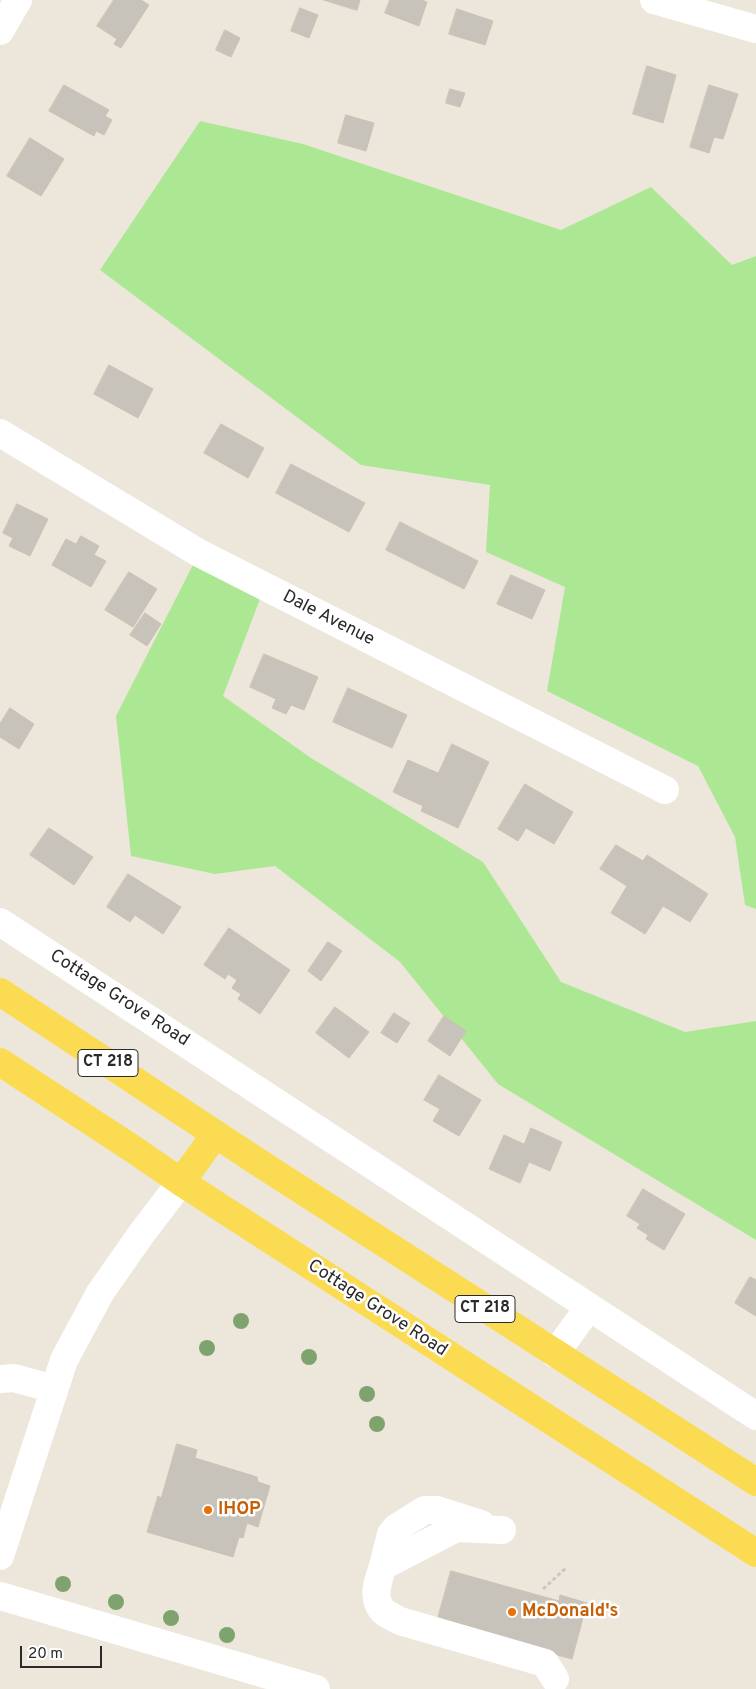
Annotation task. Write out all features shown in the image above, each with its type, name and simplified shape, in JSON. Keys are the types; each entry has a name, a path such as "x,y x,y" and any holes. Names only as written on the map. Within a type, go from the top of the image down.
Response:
{"main road":[{"name":"CT 218","path":"0,992 215,1135 756,1482"},
{"name":"Cottage Grove Road","path":"0,1062 181,1182 756,1553"},
{"path":"181,1182 215,1135"}],"street":[{"path":"0,31 18,0"},
{"path":"654,0 756,29"},
{"name":"Dale Avenue","path":"0,432 199,553 665,790"},
{"name":"Cottage Grove Road","path":"0,922 756,1416"},
{"path":"0,1556 64,1360 100,1293 181,1182"},
{"path":"555,1354 589,1307"},
{"path":"0,1379 14,1378 54,1389"},
{"path":"502,1530 456,1528 383,1566 377,1583 376,1596 383,1611 400,1621 545,1663 555,1679"},
{"path":"0,1596 316,1689"}],"path":[{"path":"543,1588 566,1568"}],"green space":[{"path":"200,121 303,144 561,230 651,187 732,265 756,256 756,909 745,905 735,837 698,766 547,691 565,587 486,552 490,485 361,465 100,270"},
{"path":"199,553 265,586 223,696 311,758 483,862 561,982 685,1032 756,1021 756,1240 498,1084 400,962 275,866 215,874 131,856 116,716"}],"building":[{"path":"114,0 141,0 149,5 121,48 114,44 117,39 97,26"},
{"path":"324,0 360,0 357,10"},
{"path":"390,0 421,0 427,2 419,26 385,13"},
{"path":"300,8 318,15 309,38 291,31"},
{"path":"457,9 493,21 485,45 449,34"},
{"path":"225,30 240,38 231,57 216,50"},
{"path":"647,66 676,75 663,123 633,114"},
{"path":"64,85 109,110 105,116 112,120 104,135 96,131 94,136 49,111"},
{"path":"709,85 738,94 723,139 714,137 709,153 690,147"},
{"path":"450,89 465,93 460,107 446,103"},
{"path":"346,115 374,123 366,151 338,143"},
{"path":"30,138 64,159 41,196 7,176"},
{"path":"109,365 153,389 138,418 94,394"},
{"path":"221,424 264,448 248,478 204,453"},
{"path":"291,464 365,503 349,532 276,493"},
{"path":"17,504 48,519 30,556 9,546 13,538 3,533"},
{"path":"400,522 478,561 464,589 386,550"},
{"path":"81,536 99,546 94,555 106,561 91,587 52,565 66,539 76,544"},
{"path":"129,572 157,589 133,627 105,610"},
{"path":"511,575 545,590 532,619 497,604"},
{"path":"145,613 161,624 147,646 130,635"},
{"path":"264,654 318,677 304,710 291,705 286,714 272,708 276,699 250,687"},
{"path":"348,688 407,715 392,748 333,722"},
{"path":"10,708 34,724 19,749 0,737 0,724"},
{"path":"452,744 489,762 458,828 421,811 423,806 393,792 408,760 438,773"},
{"path":"525,784 573,812 554,844 526,828 518,841 498,829"},
{"path":"49,828 93,857 74,885 30,855"},
{"path":"616,845 643,861 647,855 708,894 690,922 663,906 645,934 611,913 627,886 600,869"},
{"path":"128,874 181,907 163,934 135,915 130,922 107,907"},
{"path":"229,928 290,970 260,1014 238,999 241,994 232,988 237,980 228,974 225,979 204,965"},
{"path":"328,942 342,951 321,981 308,971"},
{"path":"335,1007 369,1032 349,1058 316,1033"},
{"path":"394,1013 410,1023 397,1043 381,1033"},
{"path":"444,1016 466,1031 450,1056 428,1041"},
{"path":"439,1075 481,1100 459,1136 433,1121 440,1109 424,1100"},
{"path":"531,1128 562,1142 550,1171 529,1162 520,1183 489,1169 504,1135 524,1144"},
{"path":"643,1189 685,1214 664,1250 646,1239 648,1235 637,1228 640,1224 627,1216"},
{"path":"750,1277 756,1280 756,1316 735,1303"},
{"name":"IHOP","path":"177,1444 197,1450 195,1458 257,1477 258,1482 270,1486 258,1527 247,1523 243,1538 239,1537 233,1557 147,1532 158,1496 161,1498"},
{"name":"McDonald's","path":"451,1571 559,1601 560,1595 587,1603 572,1659 437,1622"}],"place":[{"name":"IHOP","path":"208,1510"},
{"name":"McDonald's","path":"512,1612"}]}
